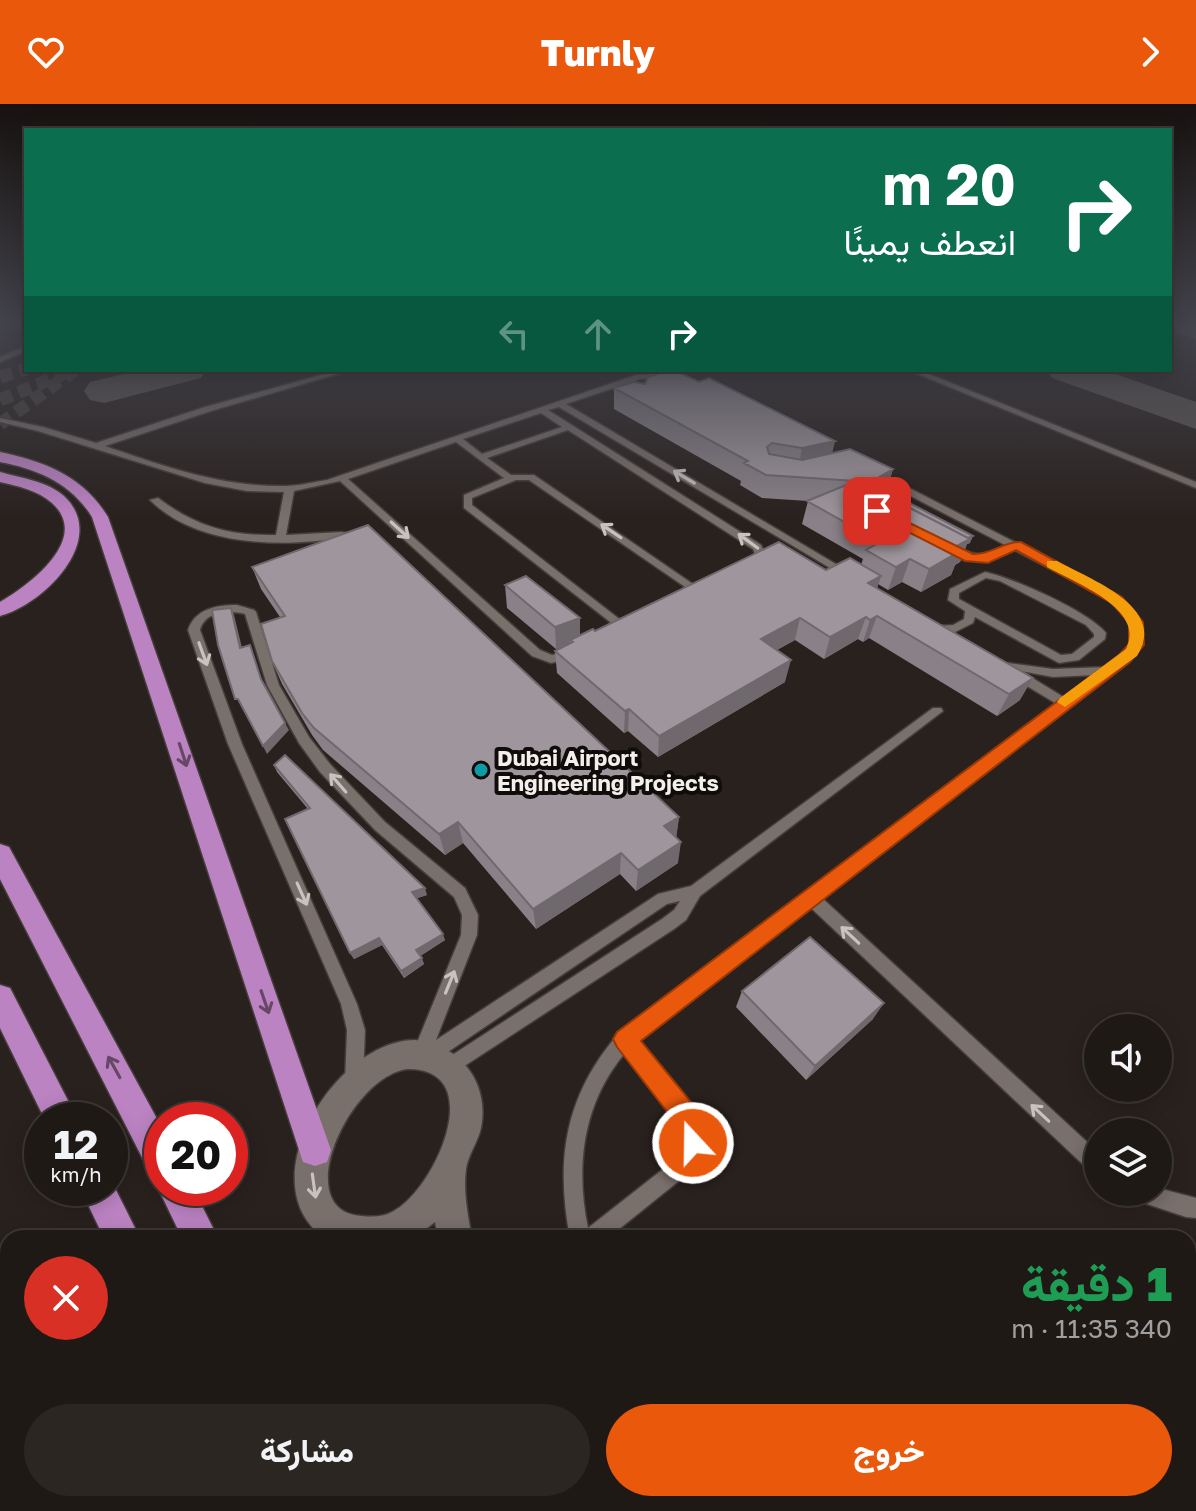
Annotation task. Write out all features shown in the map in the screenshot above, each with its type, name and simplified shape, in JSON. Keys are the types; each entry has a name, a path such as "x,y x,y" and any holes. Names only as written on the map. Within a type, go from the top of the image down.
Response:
{"main road":[{"path":"0,457 39,467 78,488 95,506 114,548 315,1150"},
{"path":"0,477 27,483 57,501 71,521 73,541 70,551 48,580 0,610"},
{"path":"0,854 144,1127"},
{"path":"0,998 53,1102"},
{"path":"106,1206 119,1230"},
{"path":"184,1206 197,1230"}],"street":[{"path":"342,1230 328,1220 318,1206 312,1189 315,1150 331,1115 354,1083 382,1061 409,1054 432,1059 459,1079 467,1112 464,1131 449,1168 420,1213 392,1230"},
{"path":"449,1168 454,1230"}],"lane":[{"path":"97,446 193,413 284,388"},
{"path":"0,420 53,430 182,473 261,491 289,491 342,478 607,388"},
{"path":"619,388 628,393"},
{"path":"956,388 1196,485"},
{"path":"560,404 859,581"},
{"path":"542,410 757,547 761,556 740,570"},
{"path":"481,457 569,427"},
{"path":"457,439 510,479"},
{"path":"579,1230 572,1182 578,1124 597,1075 625,1039 1125,659 1137,645 1138,630 1132,615 1108,594 863,468"},
{"path":"623,628 467,506 465,500 510,479 525,476 535,479 698,591"},
{"path":"342,478 536,653 560,658 581,649"},
{"path":"889,496 903,489"},
{"path":"280,539 289,491"},
{"path":"155,500 179,518 214,533 280,539 342,535"},
{"path":"939,543 964,556 983,560 1016,545"},
{"path":"991,575 1090,623 1100,636 1075,657 1059,659 994,625 956,603 952,593 976,577 991,575"},
{"path":"686,597 712,584"},
{"path":"354,1083 356,1030 349,1004 235,744 194,630 197,620 209,613 239,608 250,612 273,685 318,759 373,820 452,884 466,903 470,915 469,935 432,1059"},
{"path":"941,629 955,628 969,621 971,611"},
{"path":"927,621 960,641 964,634 977,627 994,625"},
{"path":"609,635 635,622"},
{"path":"1064,703 995,662 1053,673 1107,671"},
{"path":"432,1059 668,924 680,915 695,891 937,711"},
{"path":"432,1059 663,899 695,891"},
{"path":"810,897 1084,1152"},
{"path":"602,1230 681,1166 693,1143 693,1129 687,1117 625,1039"},
{"path":"1172,1202 1196,1208"}],"building":[{"path":"614,388 728,388 835,441 802,448 772,443 767,447 769,454 802,460 850,449 893,469 874,480 874,489 970,539 953,548 960,551 929,569 910,559 896,567 866,550 880,542 807,501 856,481 766,475 744,463 748,461"},
{"path":"894,495 973,536 968,538 890,498"},
{"name":"Dubai Airport Engineering Projects","path":"368,525 679,817 664,826 681,842 638,870 621,853 533,909 458,822 439,834 314,728 272,661 261,624 285,616 252,567"},
{"path":"779,542 826,570 850,558 881,576 868,583 1033,678 1009,694 877,616 870,620 866,617 830,637 800,618 761,639 791,660 659,736 555,651 573,642 570,640 593,629 595,631"},
{"path":"526,576 580,618 555,627 505,585"},
{"path":"231,608 240,648 250,645 261,679 285,723 263,746 238,699 235,699 218,645 212,610"},
{"path":"285,755 425,888 412,892 443,934 416,950 422,958 401,971 379,938 350,953 285,819 310,808 274,765"},
{"path":"810,937 884,1003 815,1066 742,991"}],"taxiway":[{"path":"104,391 117,388"},
{"path":"1116,388 1196,416"}],"tunnel":[{"path":"0,400 30,388"},
{"path":"0,424 50,388"}],"slow traffic":[{"path":"1052,564 1126,607 1136,622 1139,637 1137,645 1125,659 1065,702"}],"place":[{"name":"Dubai Airport Engineering Projects","path":"481,770"}],"route":[{"path":"693,1143 693,1129 687,1117 625,1039 1125,659 1137,645 1136,622 1126,607 1016,545 988,559 977,560 877,511"}]}
